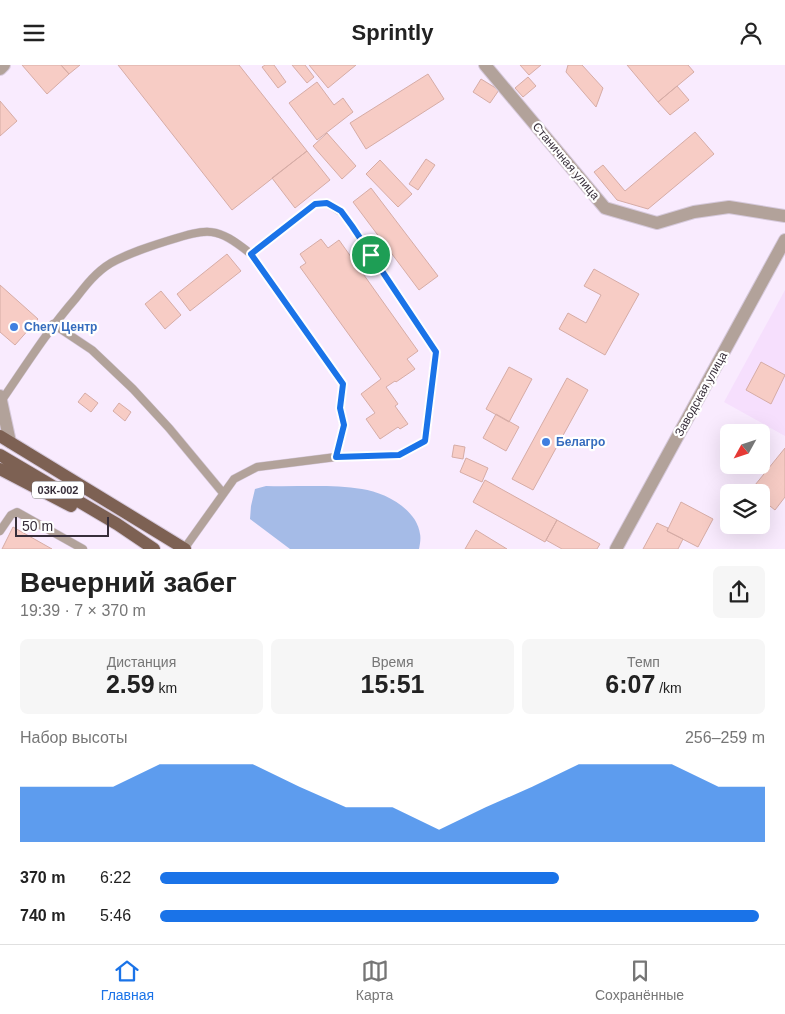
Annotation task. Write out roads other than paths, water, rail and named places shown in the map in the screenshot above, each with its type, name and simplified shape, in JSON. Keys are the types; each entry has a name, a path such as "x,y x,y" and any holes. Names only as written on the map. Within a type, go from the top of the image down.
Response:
{"main road":[{"name":"03К-002","path":"5,439 185,549"},
{"name":"03К-002","path":"0,455 117,524 146,547"},
{"path":"0,469 88,515 117,524"}],"street":[{"path":"0,69 4,65"},
{"name":"Станичная улица","path":"484,65 605,208 657,223 694,212 729,207 785,216"},
{"name":"Заводская улица","path":"616,549 785,239"},
{"path":"1,398 5,439"}],"lane":[{"path":"185,549 234,479 257,467 336,457 399,455 425,441 436,352 341,211 327,203 315,204 251,254"},
{"path":"1,398 53,325 93,277 110,264 139,249 182,236 210,231 230,238 251,254 343,384 340,408 344,425 336,457"},
{"path":"53,325 92,350 133,389 169,428 223,493"},
{"path":"0,531 11,515 16,512 83,549"}],"water":[{"path":"266,486 339,487 362,489 380,494 398,503 413,517 418,525 420,534 419,549 290,549 250,519 255,489"}],"place":[{"name":"Chery Центр","path":"14,327"},
{"name":"Белагро","path":"546,442"}]}
